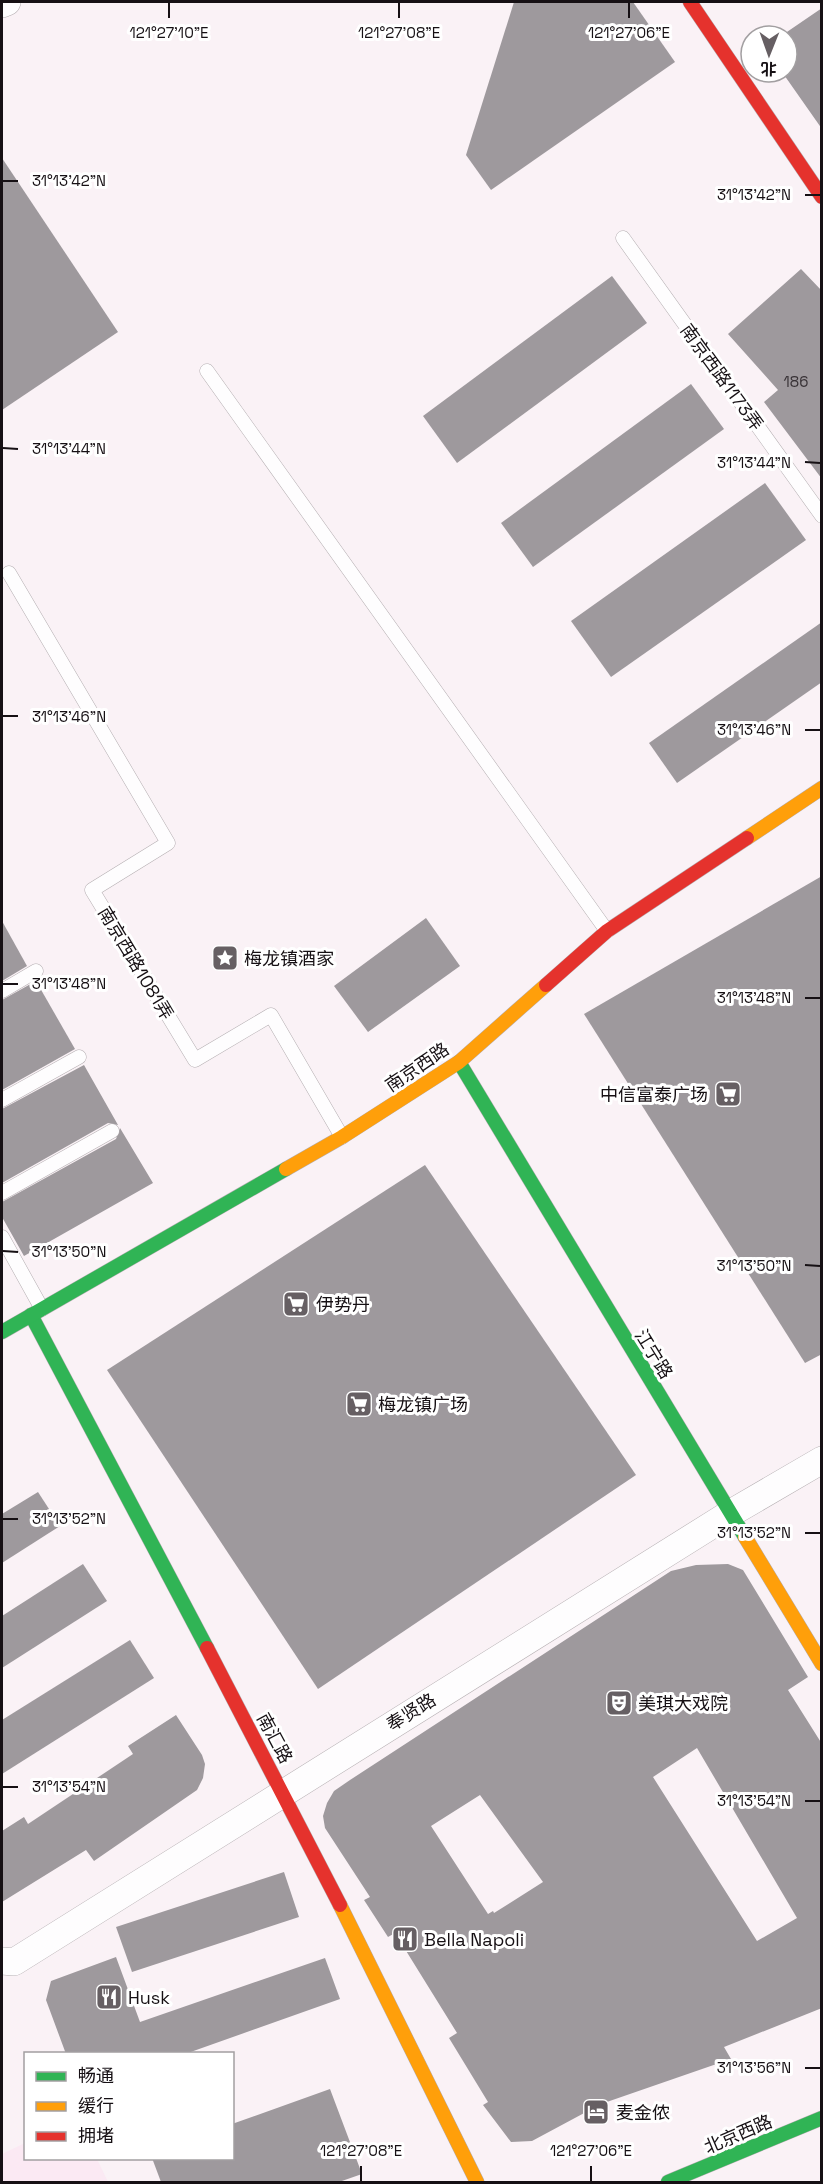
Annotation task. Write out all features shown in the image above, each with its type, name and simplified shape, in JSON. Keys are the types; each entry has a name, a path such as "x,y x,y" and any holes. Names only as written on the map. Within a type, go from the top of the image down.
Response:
{"main road":[{"path":"690,2 822,197"},
{"name":"南京西路","path":"2,1332 342,1137 459,1062 607,931 822,788"},
{"name":"江宁路","path":"459,1062 822,1664"},
{"name":"南汇路","path":"37,1312 284,1792 477,2182"},
{"name":"北京西路","path":"668,2182 822,2118"}],"street":[{"path":"2,4 7,2"},
{"name":"奉贤路","path":"2,1961 14,1962 731,1513 822,1460"}],"lane":[{"name":"南京西路1173弄","path":"623,238 822,516"},
{"path":"207,371 607,931"},
{"name":"南京西路1081弄","path":"9,573 168,843 92,890 195,1060 271,1015 342,1137"},
{"path":"2,991 36,971"},
{"path":"2,1100 80,1057"},
{"path":"2,1193 112,1131"},
{"path":"2,1237 37,1312"}],"shaded area":[{"path":"24,2143 24,2160 97,2160 108,2182 2,2182 2,2154"}],"building":[{"path":"514,2 633,2 675,62 491,190 466,155"},
{"path":"822,8 822,129 790,84 799,84 799,24"},
{"path":"2,158 118,332 2,410"},
{"path":"801,269 822,291 822,479 764,402 778,390 728,334"},
{"path":"612,276 647,323 457,463 423,416"},
{"path":"691,384 724,429 533,567 501,523"},
{"path":"765,483 806,540 611,677 571,621"},
{"path":"822,622 822,682 677,783 649,743"},
{"name":"中信富泰广场","path":"822,876 822,1354 805,1363 584,1014"},
{"path":"426,918 460,966 368,1032 334,986"},
{"path":"2,921 27,966 2,981"},
{"path":"36,981 75,1049 2,1090 2,1000"},
{"path":"84,1065 118,1125 108,1123 2,1183 2,1109"},
{"path":"120,1128 153,1183 24,1256 2,1217 2,1202 116,1139"},
{"name":"梅龙镇广场","path":"425,1165 636,1475 318,1689 107,1370"},
{"path":"38,1492 60,1526 2,1563 2,1514"},
{"path":"83,1564 107,1601 2,1668 2,1616"},
{"path":"728,1564 743,1570 808,1677 788,1690 822,1744 822,2008 724,2047 731,2059 601,2104 532,2141 511,2142 483,2105 488,2102 449,2038 457,2033 395,1933 388,1937 364,1900 370,1897 325,1828 323,1816 327,1803 334,1791 350,1780 671,1571 696,1565","holes":["697,1748 797,1918 757,1941 653,1777","480,1795 543,1882 494,1913 493,1911 488,1914 431,1826"]},
{"path":"130,1640 154,1678 2,1774 2,1720"},
{"path":"176,1715 202,1755 205,1764 203,1778 197,1790 94,1861 86,1850 2,1902 2,1831 24,1817 28,1824 133,1754 128,1746"},
{"path":"284,1872 299,1917 132,1972 116,1927"},
{"path":"116,1957 140,2022 325,1958 340,1999 191,2052 65,2052 46,2000 51,1981"},
{"path":"330,2089 362,2174 339,2182 161,2182 153,2160 234,2160 234,2123"}],"traffic: fast":[{"path":"459,1062 745,1537"},
{"path":"2,1332 286,1169"},
{"path":"31,1315 207,1648"},
{"path":"668,2182 822,2118"}],"traffic: slow":[{"path":"747,838 822,788"},
{"path":"286,1169 342,1137 459,1062 546,985"},
{"path":"745,1537 822,1664"},
{"path":"340,1905 477,2182"}],"traffic: jam":[{"path":"690,2 822,197"},
{"path":"546,985 607,931 747,838"},
{"path":"207,1648 340,1905"}],"place":[{"name":"梅龙镇酒家","path":"225,958"},
{"name":"中信富泰广场","path":"728,1094"},
{"name":"伊势丹","path":"296,1304"},
{"name":"梅龙镇广场","path":"359,1404"},
{"name":"美琪大戏院","path":"619,1703"},
{"name":"Bella Napoli","path":"405,1939"},
{"name":"Husk","path":"109,1997"},
{"name":"麦金侬","path":"596,2112"}]}
